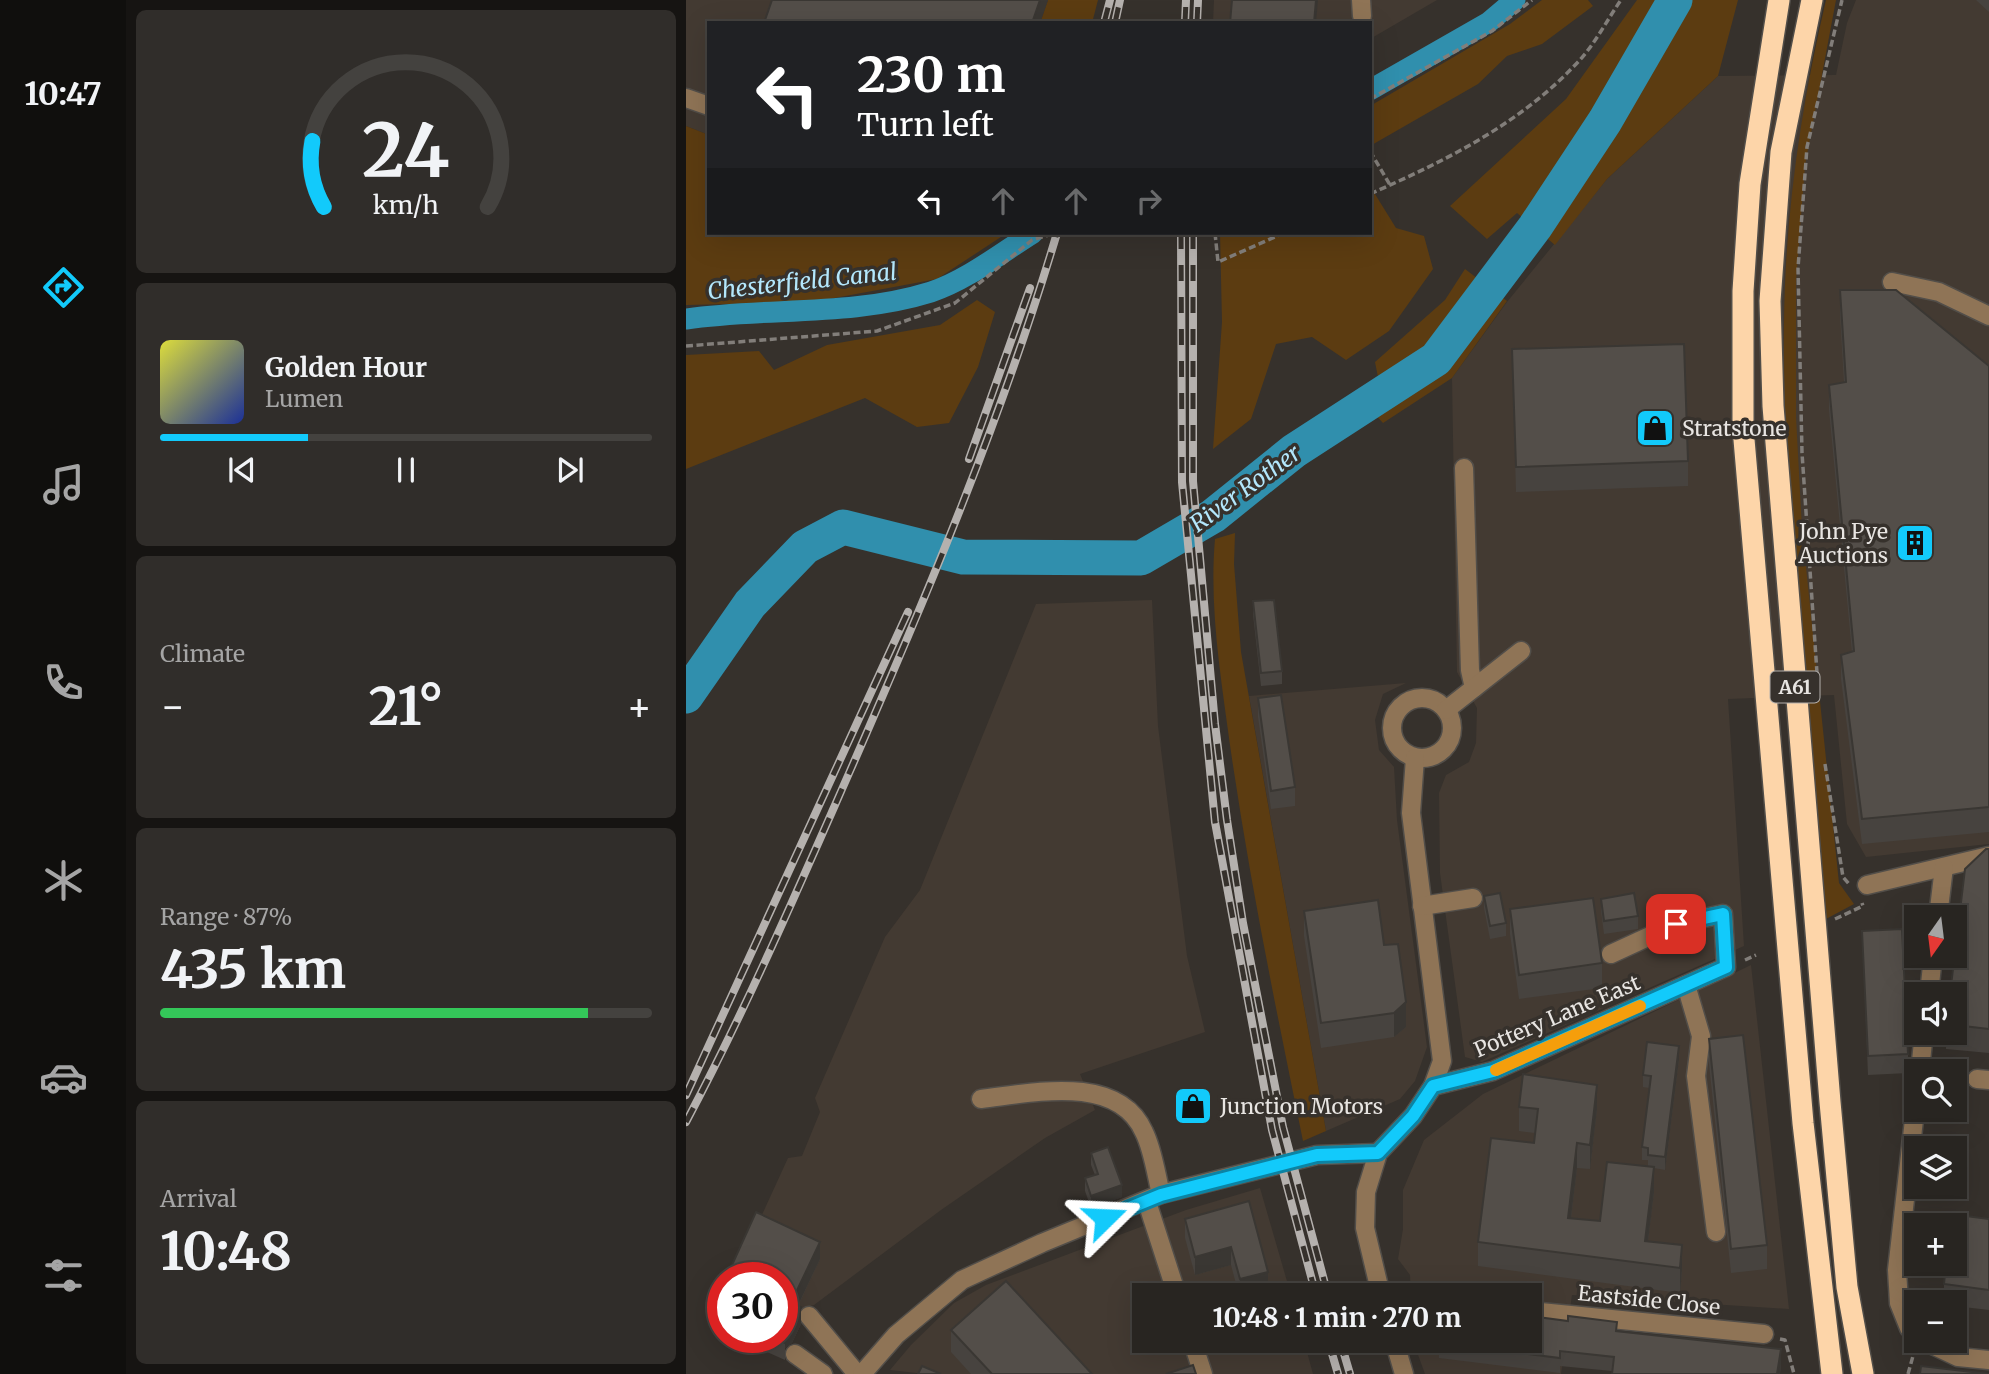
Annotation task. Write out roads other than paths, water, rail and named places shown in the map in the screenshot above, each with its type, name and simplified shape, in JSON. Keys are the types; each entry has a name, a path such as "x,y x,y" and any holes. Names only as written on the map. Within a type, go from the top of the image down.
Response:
{"highway":[{"name":"A61","path":"1779,0 1749,184 1744,291 1743,428 1803,1123 1832,1374"},
{"name":"A61","path":"1812,0 1781,152 1770,301 1773,393 1830,1102 1847,1287 1863,1374"}],"street":[{"path":"686,98 707,105"},
{"path":"1892,282 1939,292 1989,316"},
{"path":"1464,468 1470,670 1474,688"},
{"path":"1446,710 1521,651"},
{"path":"1418,698 1432,700 1446,710 1452,723 1448,743 1438,754 1428,758 1406,755 1392,738 1391,726 1399,707 1418,698"},
{"path":"1378,1283 1365,1228 1366,1192 1378,1153 1413,1116 1433,1086 1442,1061 1411,813 1415,758"},
{"path":"1861,888 1989,856"},
{"path":"1939,905 1944,867"},
{"path":"1422,906 1473,898"},
{"name":"Pottery Lane East","path":"1433,1086 1493,1071 1726,967 1723,914 1676,924 1611,954"},
{"path":"1686,985 1701,1036 1696,1076 1716,1232"},
{"path":"981,1099 1041,1092 1088,1093 1124,1104 1144,1131 1154,1198 1174,1283"},
{"path":"1904,1316 1899,1303 1896,1270 1914,1122"},
{"path":"808,1316 860,1374 896,1335 962,1280 1042,1243 1154,1198 1317,1155 1378,1153"},
{"name":"Eastside Close","path":"1542,1312 1765,1334"},
{"path":"1196,1353 1203,1374"},
{"path":"1398,1353 1404,1374"},
{"path":"1949,1353 1958,1357 1989,1360"},
{"path":"795,1354 822,1374"}],"waterway":[{"name":"Chesterfield Canal","path":"1372,89 1489,22 1515,0"},
{"name":"River Rother","path":"686,696 750,604 805,547 843,527 963,557 1141,558 1213,516 1294,451 1436,359 1535,227 1605,121 1675,0"},
{"name":"Chesterfield Canal","path":"686,319 840,308 901,300 958,281 1030,235"}],"railway":[{"path":"1105,21 1110,0"},
{"path":"1115,21 1120,0"},
{"path":"1185,21 1186,0"},
{"path":"1197,21 1198,0"},
{"path":"686,1122 771,948 907,639 988,438 1056,235"},
{"path":"1181,235 1182,482 1215,822 1272,1130 1313,1283"},
{"path":"1193,235 1193,481 1215,724 1227,820 1243,923 1283,1127 1325,1283"},
{"path":"969,459 1030,288"},
{"path":"686,1095 908,612"},
{"path":"1332,1353 1338,1374"},
{"path":"1344,1353 1350,1374"}],"place":[{"name":"Stratstone","path":"1655,428"},
{"name":"John Pye Auctions","path":"1915,543"},
{"name":"Junction Motors","path":"1193,1106"}]}
